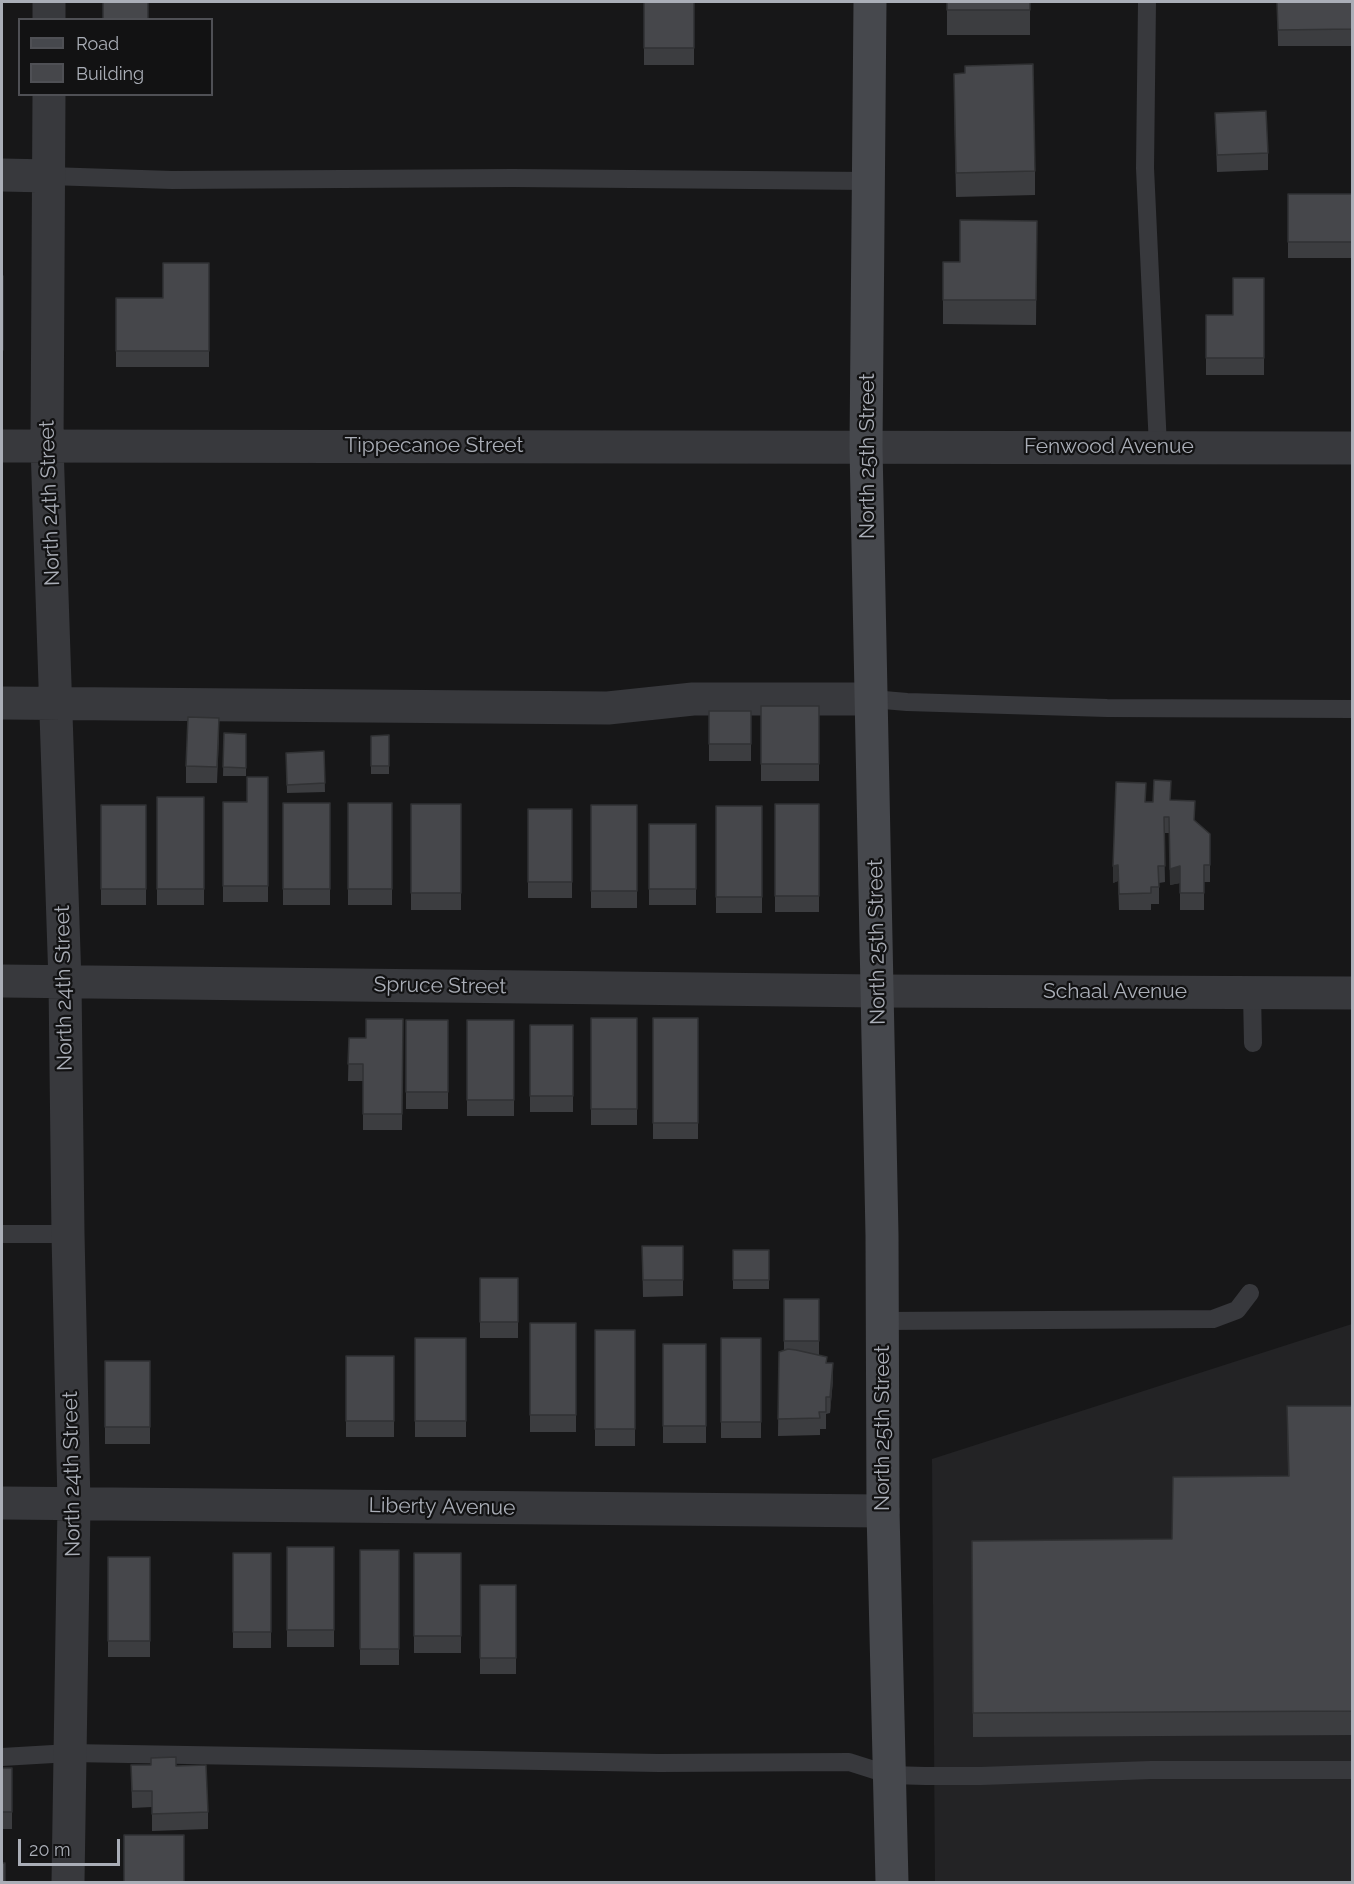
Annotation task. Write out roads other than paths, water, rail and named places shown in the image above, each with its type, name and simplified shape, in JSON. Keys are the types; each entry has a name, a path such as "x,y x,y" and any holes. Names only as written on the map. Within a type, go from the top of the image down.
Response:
{"street":[{"path":"49,2 49,18"},
{"name":"North 25th Street","path":"870,2 867,447 884,1322 883,1511 891,1882"},
{"name":"North 24th Street","path":"49,96 47,446 65,982 74,1504 68,1882"},
{"path":"2,175 49,176"},
{"name":"Tippecanoe Street","path":"2,446 867,447"},
{"name":"Fenwood Avenue","path":"867,447 1353,448"},
{"path":"2,703 608,708 693,699 872,699"},
{"name":"Spruce Street","path":"2,981 878,991"},
{"name":"Schaal Avenue","path":"878,991 1353,993"},
{"name":"Liberty Avenue","path":"2,1503 883,1511"}],"lane":[{"path":"1148,2 1145,168 1158,447"},
{"path":"49,176 172,180 525,178 869,181"},
{"path":"872,699 1107,708 1353,709"},
{"path":"1252,993 1252,1043"},
{"path":"2,1234 68,1234"},
{"path":"884,1322 1213,1319 1237,1310 1250,1293"},
{"path":"2,1757 70,1753 659,1763 849,1762 890,1774 981,1776 1151,1770 1353,1770"}]}
